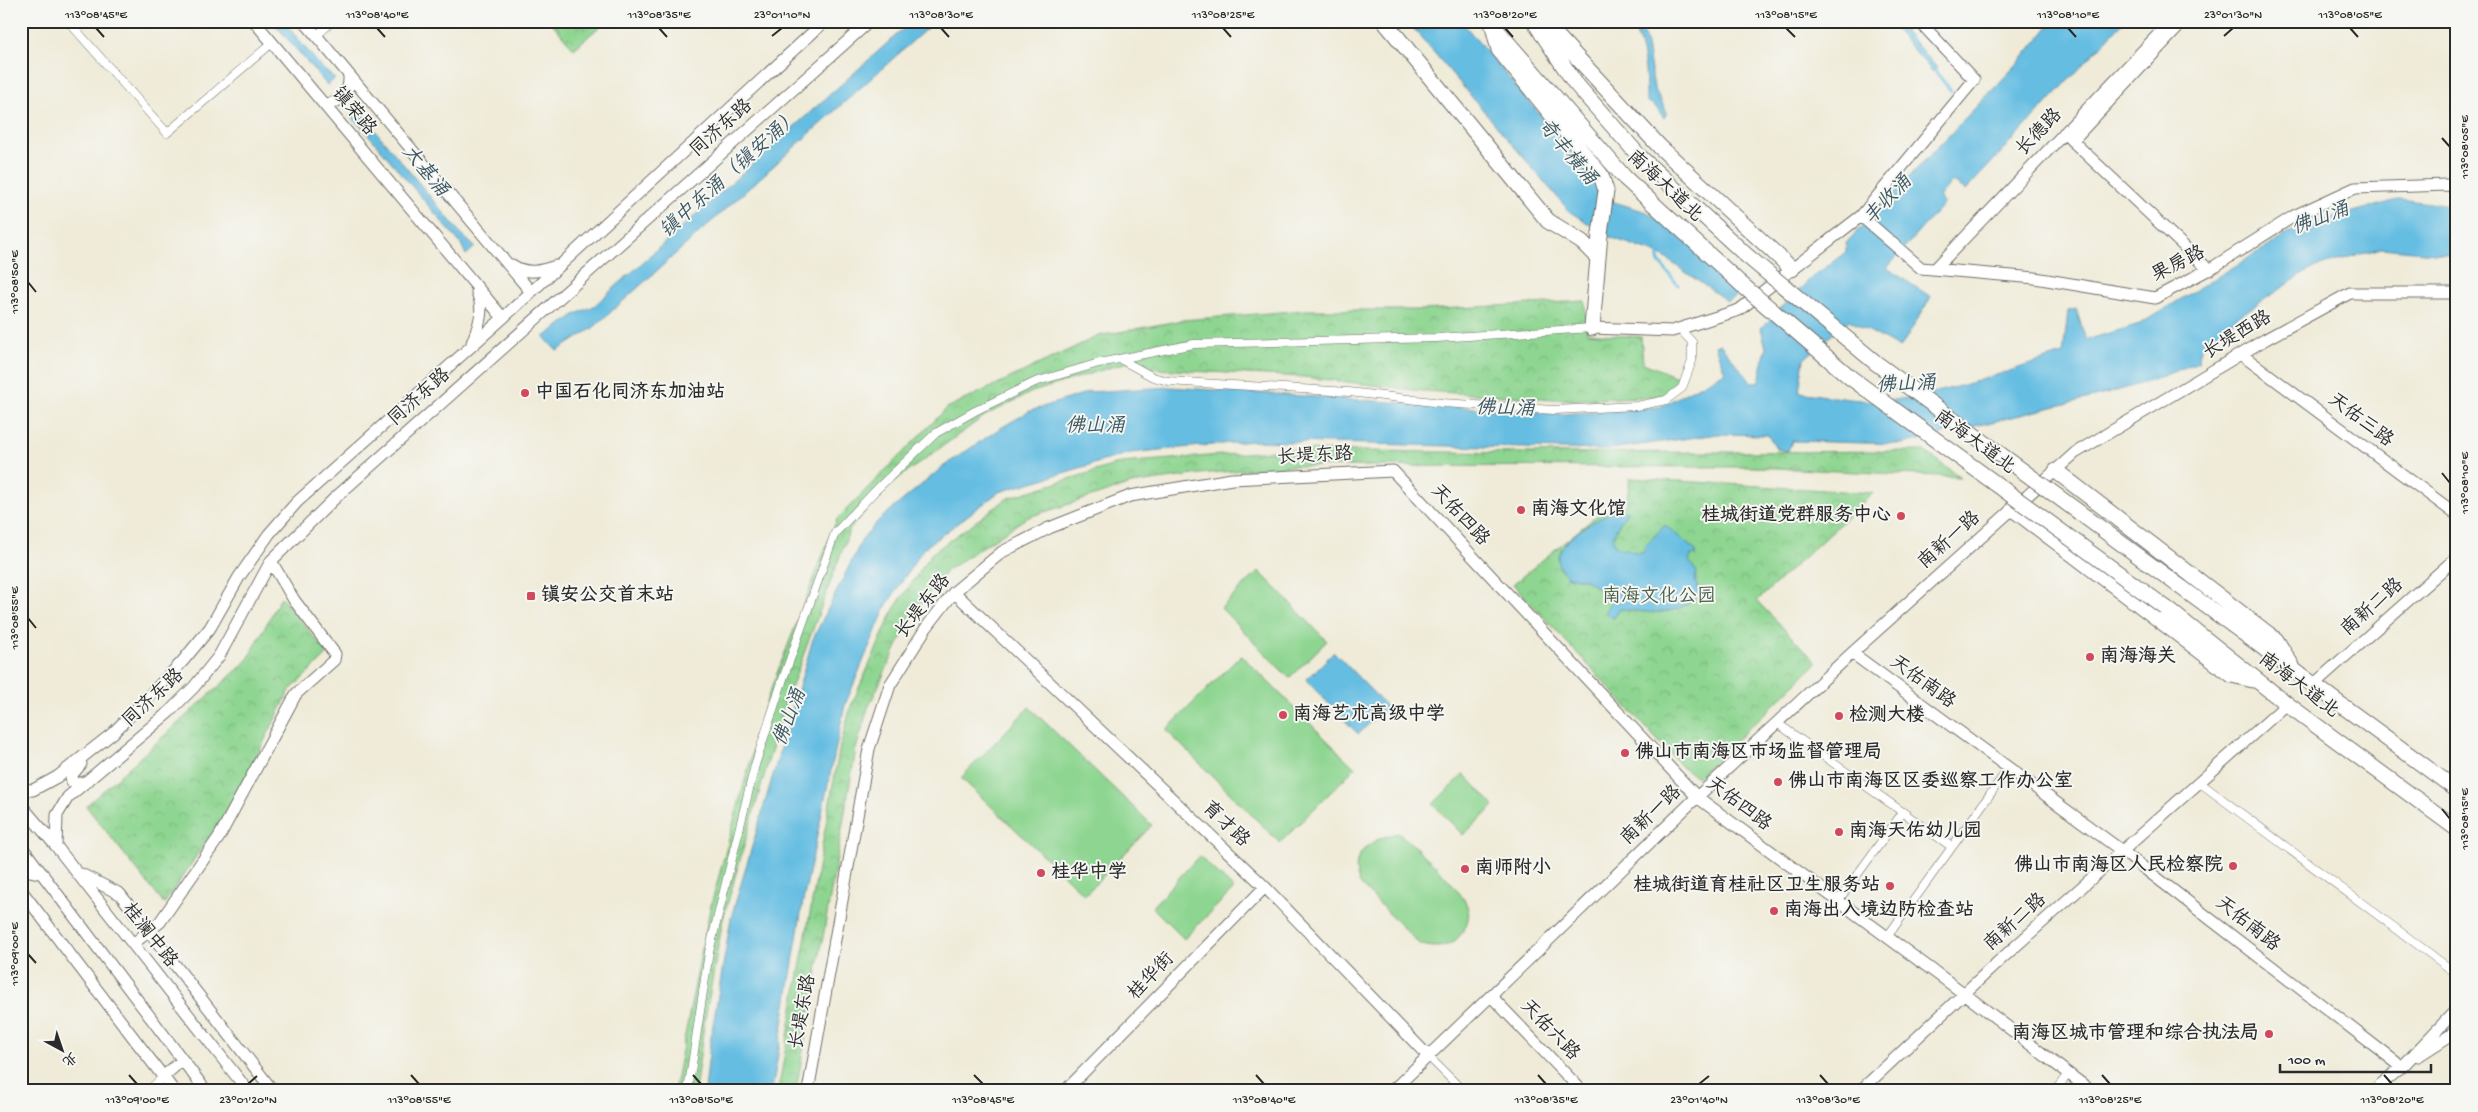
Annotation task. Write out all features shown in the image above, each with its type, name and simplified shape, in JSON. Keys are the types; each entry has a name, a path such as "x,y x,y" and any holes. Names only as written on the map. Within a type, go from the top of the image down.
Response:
{"highway":[{"path":"1384,21 1548,221 1582,242 1597,257"},
{"name":"南海大道北","path":"1534,21 1575,83 1640,157 1746,255 1876,364 2457,790"},
{"path":"1491,24 1499,50 1601,174 1606,191 1597,257 1592,328"},
{"name":"南海大道北","path":"1491,24 1610,165 1741,284 1851,378 2166,608 2287,704 2457,829"},
{"path":"1542,34 1558,37 1660,147 1792,270"},
{"path":"2056,471 2276,640 2297,674"},
{"path":"2013,509 2232,675 2259,682"}],"street":[{"path":"68,21 167,133 272,43"},
{"name":"镇荣路","path":"254,21 503,318"},
{"name":"镇荣路","path":"304,21 532,292"},
{"path":"316,36 333,21"},
{"name":"同济东路","path":"21,789 33,790 57,777 113,732 182,662 210,628 239,577 269,534 297,502 532,292 825,21"},
{"name":"同济东路","path":"56,846 58,814 68,797 194,687 219,656 271,561 336,497 448,396 870,21"},
{"path":"688,1091 709,952 755,765 782,679 835,533 878,488 936,433 975,411 1036,382 1120,359 1194,344 1437,338 1592,328 1672,331 1739,310 1861,216 1974,80 1919,21"},
{"name":"长德路","path":"2068,137 2170,21"},
{"name":"长德路","path":"1935,270 2184,21"},
{"path":"324,104 336,102 345,96 349,86 349,76"},
{"path":"2068,137 2209,270"},
{"name":"果房路","path":"1861,216 1921,268 2035,278 2154,298 2209,270 2294,216 2355,188 2448,186 2457,188"},
{"path":"453,257 464,276 477,292 482,305 481,319 472,344"},
{"path":"505,260 525,272 534,272 558,266"},
{"name":"长堤西路","path":"2031,493 2075,454 2266,339 2350,294 2457,293"},
{"path":"1120,359 1153,377 1204,385 1349,392 1442,403 1554,410 1637,406 1666,400 1682,388 1692,360 1692,342 1680,328"},
{"name":"天佑三路","path":"2242,354 2457,515"},
{"name":"长堤东路","path":"808,1091 868,749 890,685 926,628 954,592 1002,552 1049,528 1130,496 1232,478 1393,471"},
{"name":"天佑四路","path":"1393,471 1697,797 1966,995 2091,1091"},
{"name":"南新一路","path":"1392,1091 1697,797 1852,653 2031,493"},
{"name":"南新二路","path":"2313,685 2457,557"},
{"path":"133,944 160,922 218,837 296,694 334,660 335,654 294,600 271,561"},
{"name":"育才路","path":"954,592 1265,887 1463,1091"},
{"name":"天佑南路","path":"1852,653 2122,851 2402,1066"},
{"name":"南新二路","path":"1860,1091 1966,995 1999,961 2287,704"},
{"path":"1777,723 1952,847"},
{"path":"88,781 76,784 72,782 72,776 113,732"},
{"path":"1887,937 2009,768"},
{"path":"2199,782 2457,974"},
{"name":"桂澜中路","path":"21,805 76,871 248,1091"},
{"path":"1838,901 1903,812"},
{"path":"21,846 206,1091"},
{"path":"21,869 43,874"},
{"path":"76,871 120,894 273,1091"},
{"name":"桂华街","path":"1065,1091 1265,887"},
{"path":"21,890 174,1091"},
{"name":"天佑六路","path":"1491,996 1582,1091"},
{"path":"2373,1091 2402,1066 2457,1009"},
{"path":"204,1034 219,1022"},
{"path":"2402,1066 2457,1031"},
{"path":"148,1091 182,1060"},
{"path":"234,1073 256,1091"},
{"path":"2055,1091 2068,1074"}],"green space":[{"path":"550,21 606,21 574,49"},
{"path":"1585,301 1587,333 1641,337 1643,363 1682,379 1664,396 1572,400 1423,391 1304,377 1154,369 1131,361 1032,392 986,415 900,477 870,505 850,529 783,710 723,919 704,1025 695,1091 674,1091 710,909 767,699 837,519 947,408 1098,336 1183,320 1306,310 1423,310"},
{"path":"1284,450 1523,453 1924,451 1960,477 1754,467 1288,466 1200,474 1131,484 1026,518 946,571 908,623 868,708 856,749 796,1091 778,1091 840,746 851,706 894,609 931,554 1008,498 1121,463"},
{"name":"南海文化公园","path":"1630,478 1873,493 1757,601 1817,663 1698,777 1685,770 1513,584 1600,513 1626,505"},
{"path":"1259,571 1327,641 1289,678 1221,608"},
{"path":"281,597 328,654 290,690 235,799 164,904 86,806 247,661"},
{"path":"1241,655 1355,768 1280,843 1166,730"},
{"path":"1029,707 1152,825 1085,895 961,778"},
{"path":"1464,774 1494,806 1463,835 1433,804"},
{"path":"1398,833 1438,868 1465,901 1469,913 1466,926 1456,940 1448,945 1438,947 1419,944 1360,884 1357,864 1359,856 1364,849 1379,839"},
{"path":"1199,856 1234,889 1184,939 1152,907"}],"water":[{"path":"272,21 283,21 322,68 335,79 327,85"},
{"path":"912,21 935,21 593,328 557,351 544,337 576,314 594,306"},
{"path":"1407,21 1461,21 1614,202 1647,212 1676,231 1751,288 1727,301 1661,255 1610,237 1570,212"},
{"path":"1630,21 1636,21 1646,40 1654,88 1667,112 1664,118 1654,105 1646,101 1646,79 1642,50"},
{"path":"1888,21 1896,21 1937,68 1933,72"},
{"path":"2053,21 2124,21 1966,190 1952,181 1939,197 1944,203 1887,268 1931,297 1900,348 1849,320 1804,359 1799,392 1859,400 1883,401 1915,397 1957,387 2063,354 2068,311 2076,309 2086,340 2140,324 2301,226 2401,199 2457,207 2457,255 2381,248 2313,268 2239,316 2201,348 2198,362 2150,381 2106,394 1902,444 1792,441 1788,451 1777,449 1768,435 1718,434 1604,450 1252,441 1130,453 999,492 923,549 886,606 845,705 803,901 772,1091 705,1091 710,1043 731,918 813,639 863,538 879,520 944,466 999,429 1030,411 1089,392 1170,387 1564,414 1660,407 1725,372 1715,346 1720,344 1751,382 1759,382 1766,348 1761,328 1811,278 1846,252 1846,243 2020,61"},
{"path":"360,107 369,123 463,236 475,247 466,255 461,244 361,126 349,116"},
{"path":"1615,511 1628,511 1614,533 1614,543 1618,547 1637,552 1644,551 1645,546 1665,525 1696,551 1696,556 1692,554 1689,561 1697,572 1695,580 1700,593 1682,607 1673,610 1642,612 1620,609 1614,618 1607,615 1605,611 1610,603 1610,596 1584,579 1568,577 1559,566 1558,557 1560,550 1573,536 1590,523"},
{"path":"1334,652 1387,707 1358,734 1306,680"}],"waterway":[{"path":"1932,67 1951,91"},
{"name":"奇丰横涌","path":"1659,250 1659,262 1678,285"}],"place":[{"name":"中国石化同济东加油站","path":"525,393"},
{"name":"南海文化馆","path":"1521,510"},
{"name":"桂城街道党群服务中心","path":"1901,516"},
{"name":"镇安公交首末站","path":"531,596"},
{"name":"南海海关","path":"2090,657"},
{"name":"南海艺术高级中学","path":"1283,715"},
{"name":"检测大楼","path":"1839,716"},
{"name":"佛山市南海区市场监督管理局","path":"1625,753"},
{"name":"佛山市南海区区委巡察工作办公室","path":"1778,782"},
{"name":"南海天佑幼儿园","path":"1839,832"},
{"name":"佛山市南海区人民检察院","path":"2233,866"},
{"name":"南师附小","path":"1465,869"},
{"name":"桂华中学","path":"1041,873"},
{"name":"桂城街道育桂社区卫生服务站","path":"1890,886"},
{"name":"南海出入境边防检查站","path":"1774,911"},
{"name":"南海区城市管理和综合执法局","path":"2269,1034"}],"water label":[{"name":"大基涌","path":"424,172"},
{"name":"镇中东涌（镇安涌）","path":"731,175"},
{"name":"丰收涌","path":"1889,201"},
{"name":"佛山涌","path":"2321,220"},
{"name":"佛山涌","path":"1906,386"},
{"name":"佛山涌","path":"1505,410"},
{"name":"佛山涌","path":"1095,427"},
{"name":"佛山涌","path":"791,718"}]}
